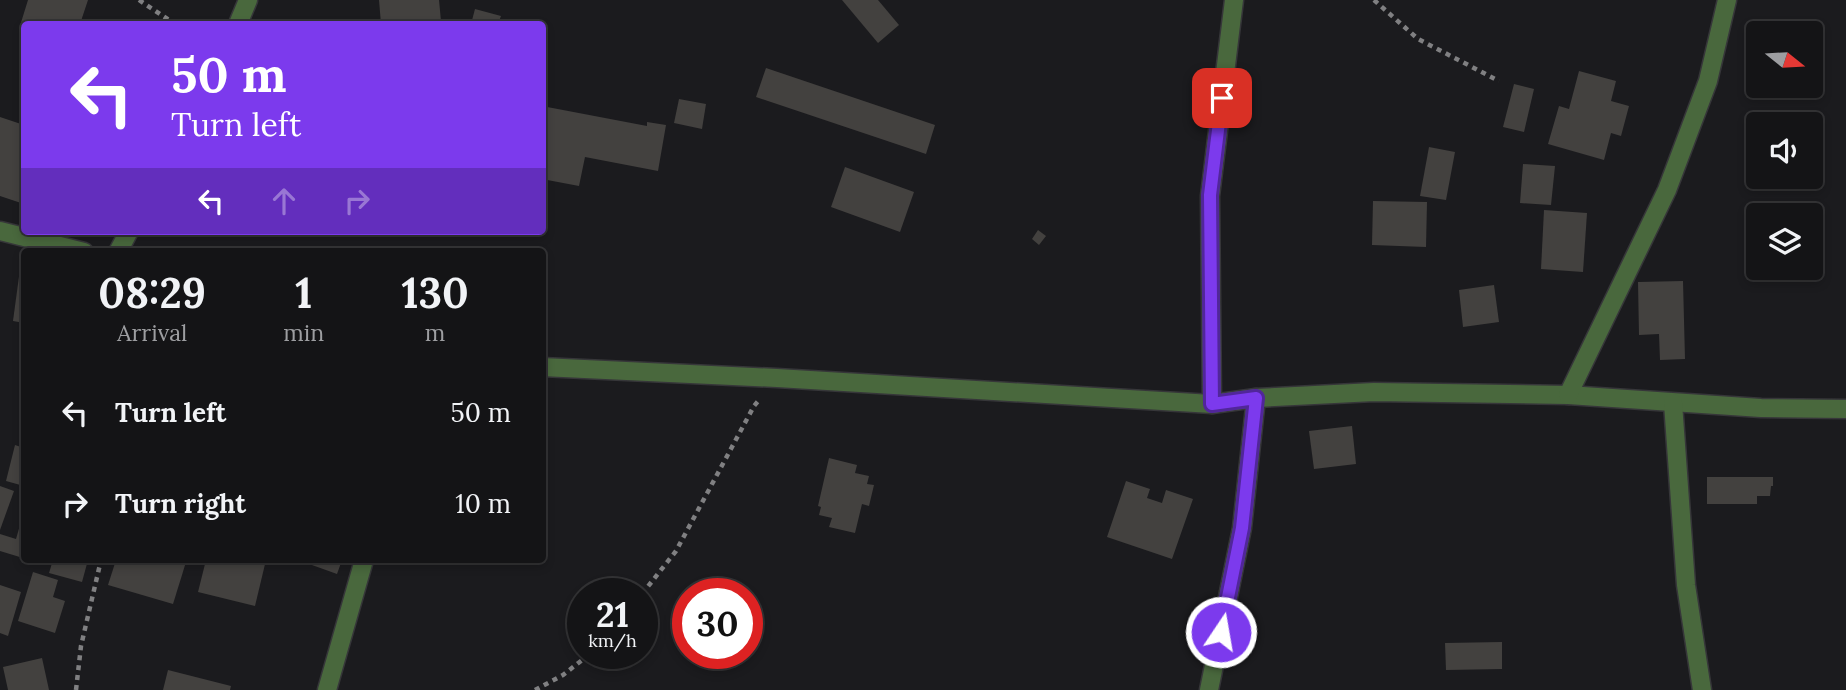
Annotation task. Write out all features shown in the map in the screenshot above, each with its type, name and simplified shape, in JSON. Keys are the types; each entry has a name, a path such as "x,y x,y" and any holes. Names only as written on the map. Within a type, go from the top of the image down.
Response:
{"street":[{"path":"239,21 248,0"},
{"path":"1212,404 1210,195 1234,0"},
{"path":"1568,395 1667,190 1708,81 1727,0"},
{"path":"1,236 63,248"},
{"path":"546,367 1212,404 1256,398 1374,392 1568,395 1761,408 1846,409"},
{"path":"1209,690 1242,528 1256,398"},
{"path":"1673,403 1686,584 1702,690"},
{"path":"327,690 363,563"}],"path":[{"path":"139,0 171,21"},
{"path":"1374,0 1418,39 1499,81"},
{"path":"655,578 676,551 754,406 777,378"},
{"path":"75,690 81,646 100,563"},
{"path":"535,690 571,669"}],"building":[{"path":"28,0 88,0 81,21 21,21"},
{"path":"379,0 439,0 441,21 381,21"},
{"path":"842,0 878,0 899,25 878,43"},
{"path":"475,9 501,16 499,21 472,21"},
{"path":"766,68 935,125 926,154 756,97"},
{"path":"1579,71 1616,81 1611,101 1629,106 1621,136 1611,133 1604,160 1548,144 1559,106 1569,109"},
{"path":"1514,84 1534,89 1524,132 1503,127"},
{"path":"679,99 706,104 702,129 674,123"},
{"path":"546,107 647,126 647,122 666,125 658,171 585,157 579,186 546,180"},
{"path":"0,117 21,124 21,203 0,196"},
{"path":"1429,147 1455,152 1446,200 1420,196"},
{"path":"1523,164 1555,166 1551,205 1520,203"},
{"path":"845,167 914,192 900,232 831,207"},
{"path":"1373,201 1427,202 1426,247 1372,245"},
{"path":"1544,210 1587,213 1583,272 1541,269"},
{"path":"1038,230 1046,236 1039,245 1032,239"},
{"path":"20,269 21,269 21,322 13,321"},
{"path":"1683,281 1685,359 1660,360 1659,334 1639,335 1638,282"},
{"path":"1494,285 1499,322 1463,327 1459,290"},
{"path":"1352,426 1356,464 1314,469 1309,431"},
{"path":"15,445 21,447 21,485 6,481"},
{"path":"829,458 857,465 855,473 869,476 867,484 874,485 869,506 862,504 855,533 829,527 832,518 819,515 821,507 818,506"},
{"path":"1707,477 1773,477 1773,486 1770,496 1757,496 1757,504 1707,504"},
{"path":"1126,481 1150,489 1147,498 1162,503 1166,490 1193,499 1172,559 1107,537"},
{"path":"0,486 14,491 0,530"},
{"path":"21,522 21,557 0,551 0,534 16,539"},
{"path":"52,563 87,563 82,582 49,573"},
{"path":"115,563 186,563 173,604 108,585"},
{"path":"205,563 265,563 255,606 198,592"},
{"path":"306,563 341,563 337,574"},
{"path":"33,572 58,580 53,597 65,601 55,633 18,621"},
{"path":"0,585 21,592 8,636 0,633"},
{"path":"1502,642 1502,669 1446,670 1445,643"},
{"path":"42,658 49,690 8,690 3,667"},
{"path":"168,670 231,686 230,690 163,690"}],"route":[{"path":"1221,632 1242,528 1256,398 1212,404 1210,195 1222,98"}]}
